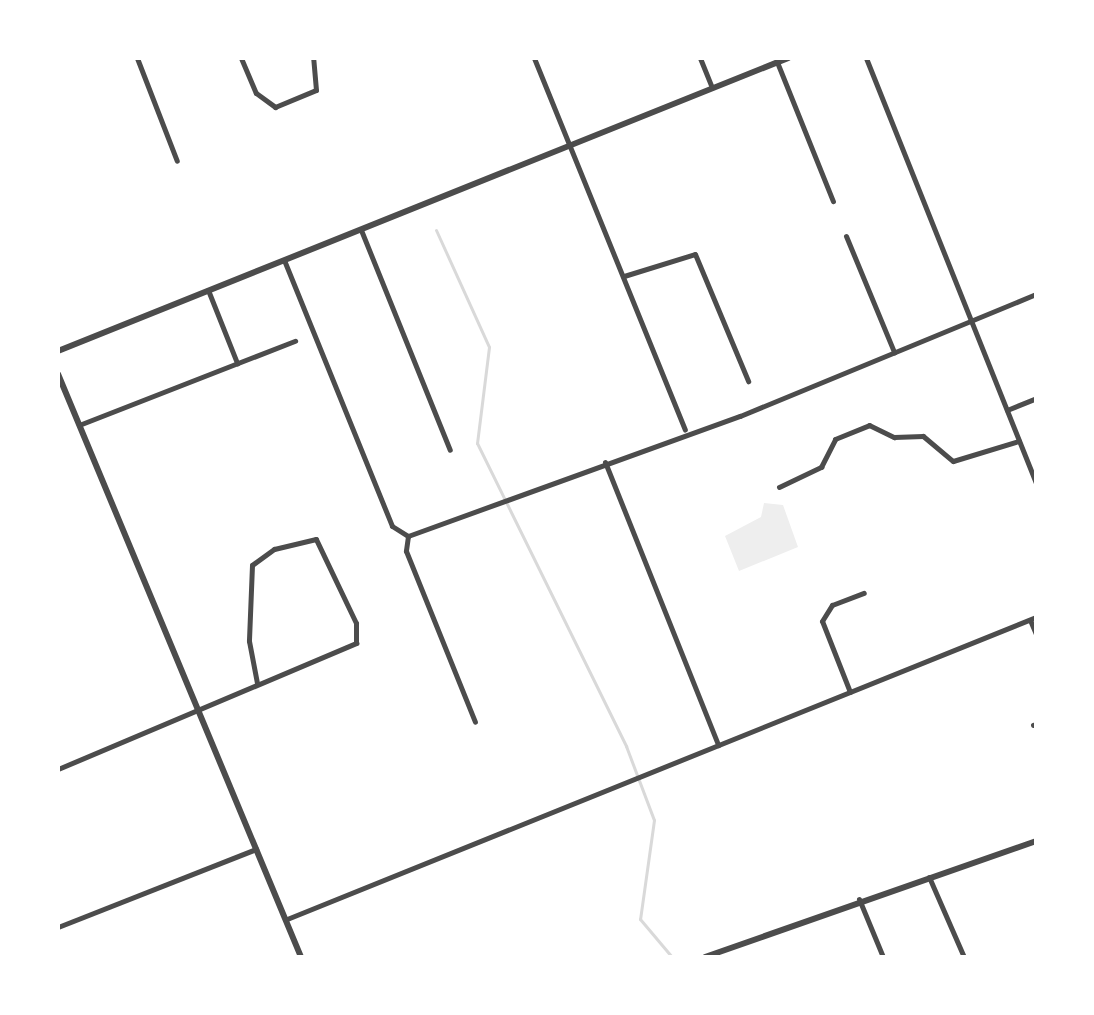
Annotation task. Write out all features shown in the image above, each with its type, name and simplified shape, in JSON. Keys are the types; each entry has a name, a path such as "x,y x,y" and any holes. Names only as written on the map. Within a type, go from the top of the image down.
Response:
{"street":[{"path":"137,58 177,161"},
{"path":"241,58 266,103 291,103 318,87 313,58"},
{"path":"534,58 685,430"},
{"path":"700,58 712,88"},
{"path":"58,351 788,58"},
{"path":"866,58 1036,483"},
{"path":"777,62 833,201"},
{"path":"361,230 450,450"},
{"path":"846,236 894,352"},
{"path":"624,276 695,254 748,381"},
{"path":"284,260 392,526 408,536"},
{"path":"208,290 237,363"},
{"path":"408,536 685,430 740,416 1036,294"},
{"path":"79,425 295,341"},
{"path":"58,374 301,957"},
{"path":"1007,410 1036,398"},
{"path":"779,487 821,467 835,439 869,425 894,437 923,436 953,461 1020,441"},
{"path":"605,462 718,745"},
{"path":"408,536 406,551 475,722"},
{"path":"58,769 199,713 257,683 356,643 356,623 316,539 274,549 252,565 249,641 257,683"},
{"path":"850,692 823,614 864,593"},
{"path":"287,919 1033,618 1036,634"},
{"path":"705,957 859,899 1036,841"},
{"path":"58,927 256,849"},
{"path":"929,876 964,957"},
{"path":"859,899 883,957"}],"shaded area":[{"path":"764,503 783,505 798,547 739,571 725,536 761,517"}],"waterway":[{"path":"436,230 489,347 477,443 626,746 654,820 640,919 672,957"}]}
